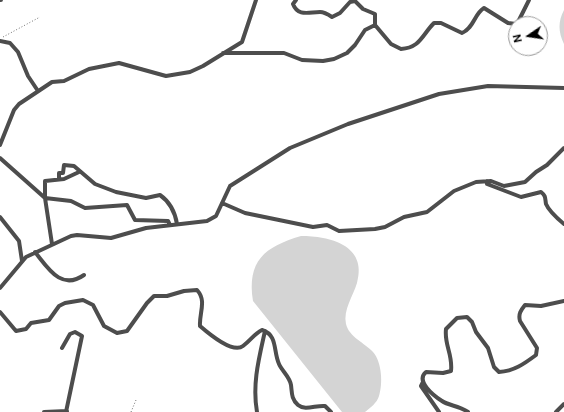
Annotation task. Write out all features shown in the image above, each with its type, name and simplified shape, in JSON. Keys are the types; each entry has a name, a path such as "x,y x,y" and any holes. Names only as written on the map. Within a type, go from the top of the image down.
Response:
{"street":[{"path":"0,145 14,110 19,104 47,85 64,81 89,69 119,63 160,75 190,72 203,66 242,42 256,0"},
{"path":"296,0 294,4 296,10 301,12 321,12 332,17 340,13 350,2 355,1 363,10 375,14 375,25 391,44 400,49 412,46 422,40 434,23 441,23 462,33 467,31 474,23 479,11 484,8 508,23"},
{"path":"520,16 529,0"},
{"path":"223,53 284,52 302,60 334,60 356,45 366,30 375,25"},
{"path":"0,39 10,43 18,52 28,76 38,91"},
{"path":"0,288 11,277 22,261 35,252 77,235 111,238 141,229 177,224 194,224 207,221 216,216 226,192 236,182 290,148 356,122 439,94 477,87 564,88"},
{"path":"222,204 245,213 312,227 327,225 339,231 375,229 385,227 404,217 427,212 454,191 476,182 487,181 504,186 526,182 536,172 547,165 564,148"},
{"path":"0,158 45,198 70,201 85,208 127,205 135,220 168,221 170,225"},
{"path":"60,179 59,173 63,173 64,165 74,166 79,172 95,184 116,192 141,197 160,196 166,200 172,209 177,224"},
{"path":"52,244 45,198 45,181 60,179 79,172"},
{"path":"487,181 487,184 521,197 541,192 546,196 546,203 550,210 564,224"},
{"path":"0,217 19,241 22,261"},
{"path":"35,252 51,272 58,278 72,280 78,279 84,275"},
{"path":"0,312 16,332 26,329 30,322 49,320 59,306 65,303 83,300 93,305 104,326 117,333 127,331 147,303 154,296 167,296 197,290 203,304 200,326 220,340 239,348 255,333 262,330 266,331 273,338 279,363 289,378 293,398 297,404 307,408 325,406 331,412"},
{"path":"439,412 421,386 423,382 422,375 426,372 443,373 450,371 452,361 445,336 446,329 457,318 467,317 472,322 476,332 488,348 494,367 499,372 509,371 518,368 536,355 537,348 520,321 519,316 525,305 541,306 564,301"},
{"path":"257,412 255,399 257,367 266,331"},
{"path":"44,412 66,412 82,336 75,332 70,334 62,348"},
{"path":"423,382 442,402 460,406 468,412"},
{"path":"556,412 564,404"}],"path":[{"path":"0,39 40,17"},
{"path":"131,412 136,400"}],"shaded area":[{"path":"564,10 564,44 560,27"},
{"path":"301,236 323,238 344,245 351,251 357,260 359,270 357,283 347,308 345,319 346,324 350,333 370,349 376,356 381,373 378,399 365,412 342,412 253,301 253,276 256,266 261,258 277,245"}]}
